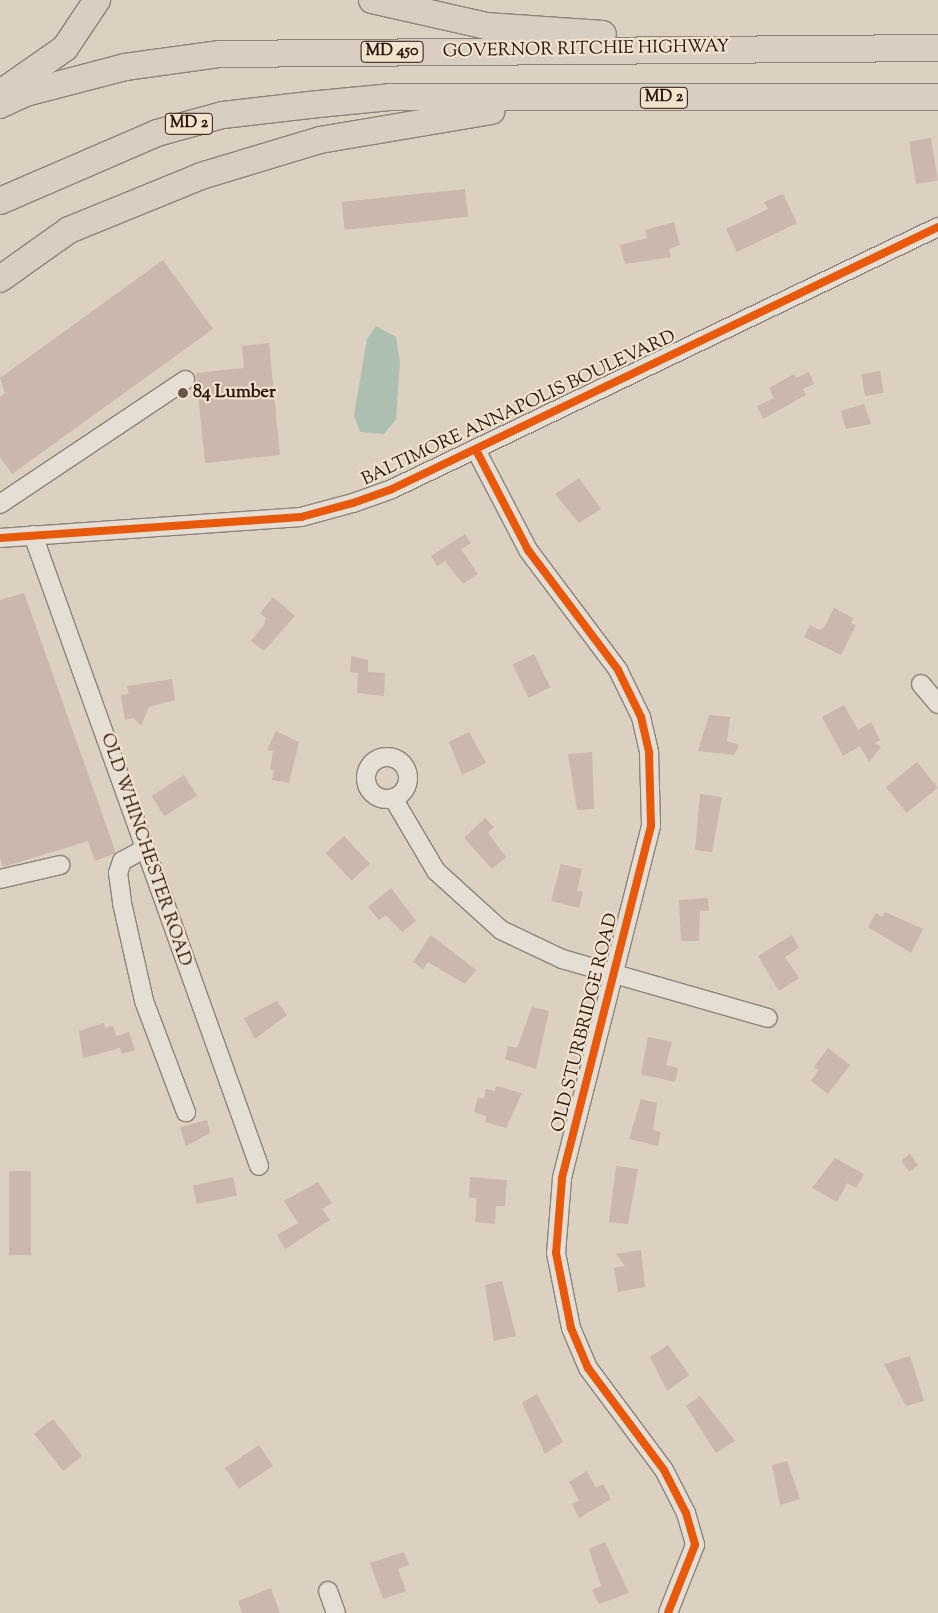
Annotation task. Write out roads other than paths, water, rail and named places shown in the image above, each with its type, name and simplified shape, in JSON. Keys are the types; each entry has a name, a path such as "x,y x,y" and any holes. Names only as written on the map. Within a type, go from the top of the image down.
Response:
{"highway":[{"path":"0,93 65,48 97,0"},
{"path":"372,0 486,26 791,48"},
{"name":"GOVERNOR RITCHIE HIGHWAY","path":"0,105 26,93 125,68 220,54 938,48"},
{"name":"MD 2","path":"0,201 157,133 223,115 390,97 687,98 938,96"},
{"path":"0,279 78,226 201,176 320,140 447,116 687,98"}],"street":[{"name":"BALTIMORE ANNAPOLIS BOULEVARD","path":"0,538 301,517 392,490 938,227"},
{"path":"0,504 185,380"},
{"name":"OLD STURBRIDGE ROAD","path":"476,450 507,516 618,670 641,717 653,787 651,826 562,1179 556,1252 571,1328 588,1368 664,1470 686,1513 695,1545 668,1613"},
{"name":"OLD WHINCHESTER ROAD","path":"32,535 259,1166"},
{"path":"921,684 938,704"},
{"path":"393,798 436,871 476,912 528,945 768,1018"},
{"path":"144,849 122,861 118,873 122,903 144,1001 186,1112"},
{"path":"0,879 60,865"},
{"path":"328,1591 336,1613"}],"place":[{"name":"84 Lumber","path":"183,393"}]}
